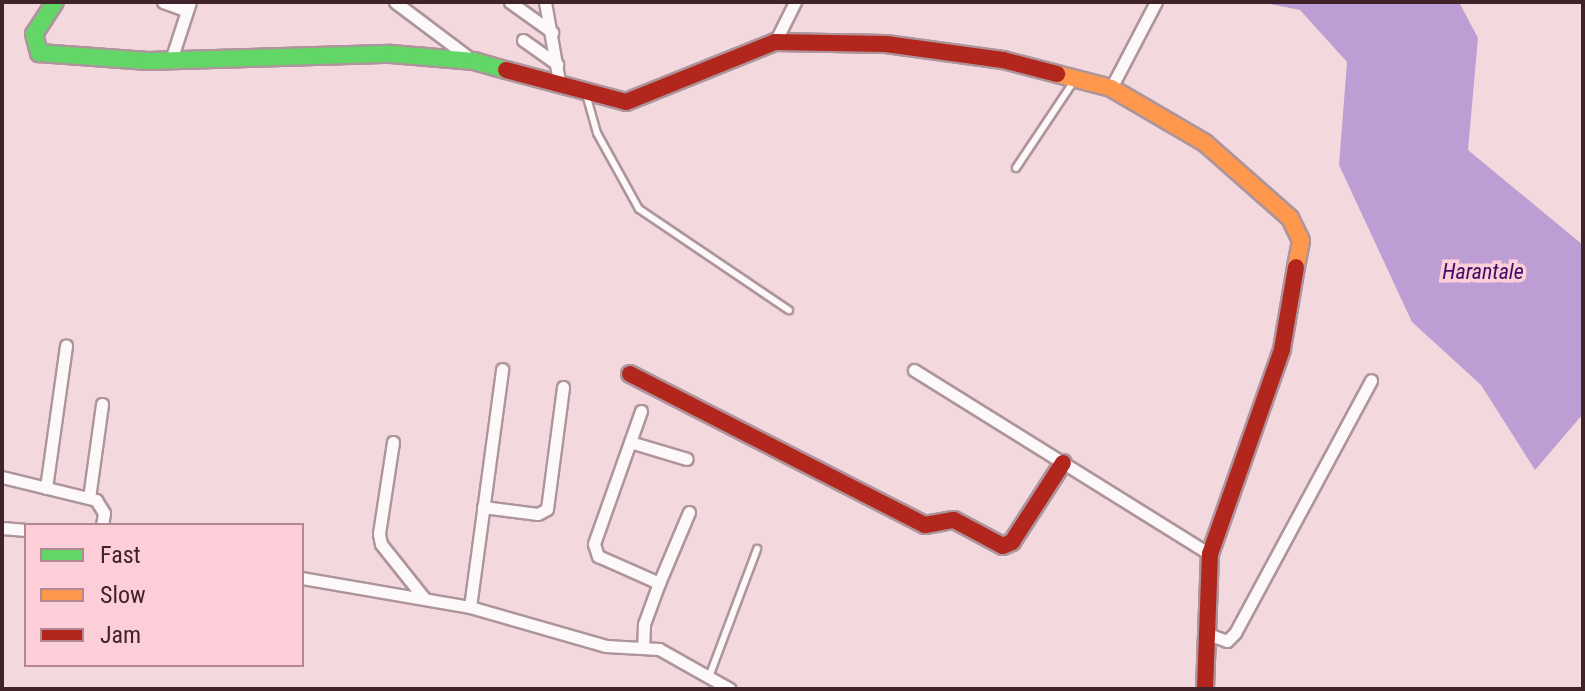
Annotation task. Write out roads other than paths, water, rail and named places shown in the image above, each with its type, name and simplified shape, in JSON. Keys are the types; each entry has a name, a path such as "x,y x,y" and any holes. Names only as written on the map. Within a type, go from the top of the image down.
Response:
{"street":[{"path":"55,2 34,34 32,43 39,53 86,60 391,54 474,61 559,81 611,100 636,100 775,42 886,44 1003,60 1111,88 1205,143 1290,218 1300,233 1282,349 1210,554 1205,689"},
{"path":"163,2 188,6 171,60"},
{"path":"395,2 474,61"},
{"path":"510,2 552,32"},
{"path":"545,2 559,81"},
{"path":"775,42 795,2"},
{"path":"1111,88 1156,2"},
{"path":"523,40 557,64"},
{"path":"46,488 66,345"},
{"path":"470,607 502,369"},
{"path":"914,370 1210,554"},
{"path":"630,374 925,525 949,519 1003,546 1012,542 1063,463"},
{"path":"1205,633 1227,641 1235,633 1371,380"},
{"path":"483,507 538,514 547,509 563,387"},
{"path":"89,498 102,404"},
{"path":"641,411 594,552 659,583"},
{"path":"393,442 379,534 381,544 424,598"},
{"path":"630,442 687,459"},
{"path":"2,477 89,498 102,506 102,523"},
{"path":"643,647 644,624 689,512"},
{"path":"2,528 24,530"},
{"path":"304,578 470,607 606,646 643,647 671,654 730,689"}],"lane":[{"path":"1016,168 1076,78"},
{"path":"586,91 597,133 639,209 789,310"},
{"path":"709,677 757,549"}],"water":[{"name":"Harantale","path":"1260,2 1459,2 1478,38 1468,150 1583,245 1583,414 1535,470 1481,385 1412,322 1339,165 1347,62 1300,10"}]}
